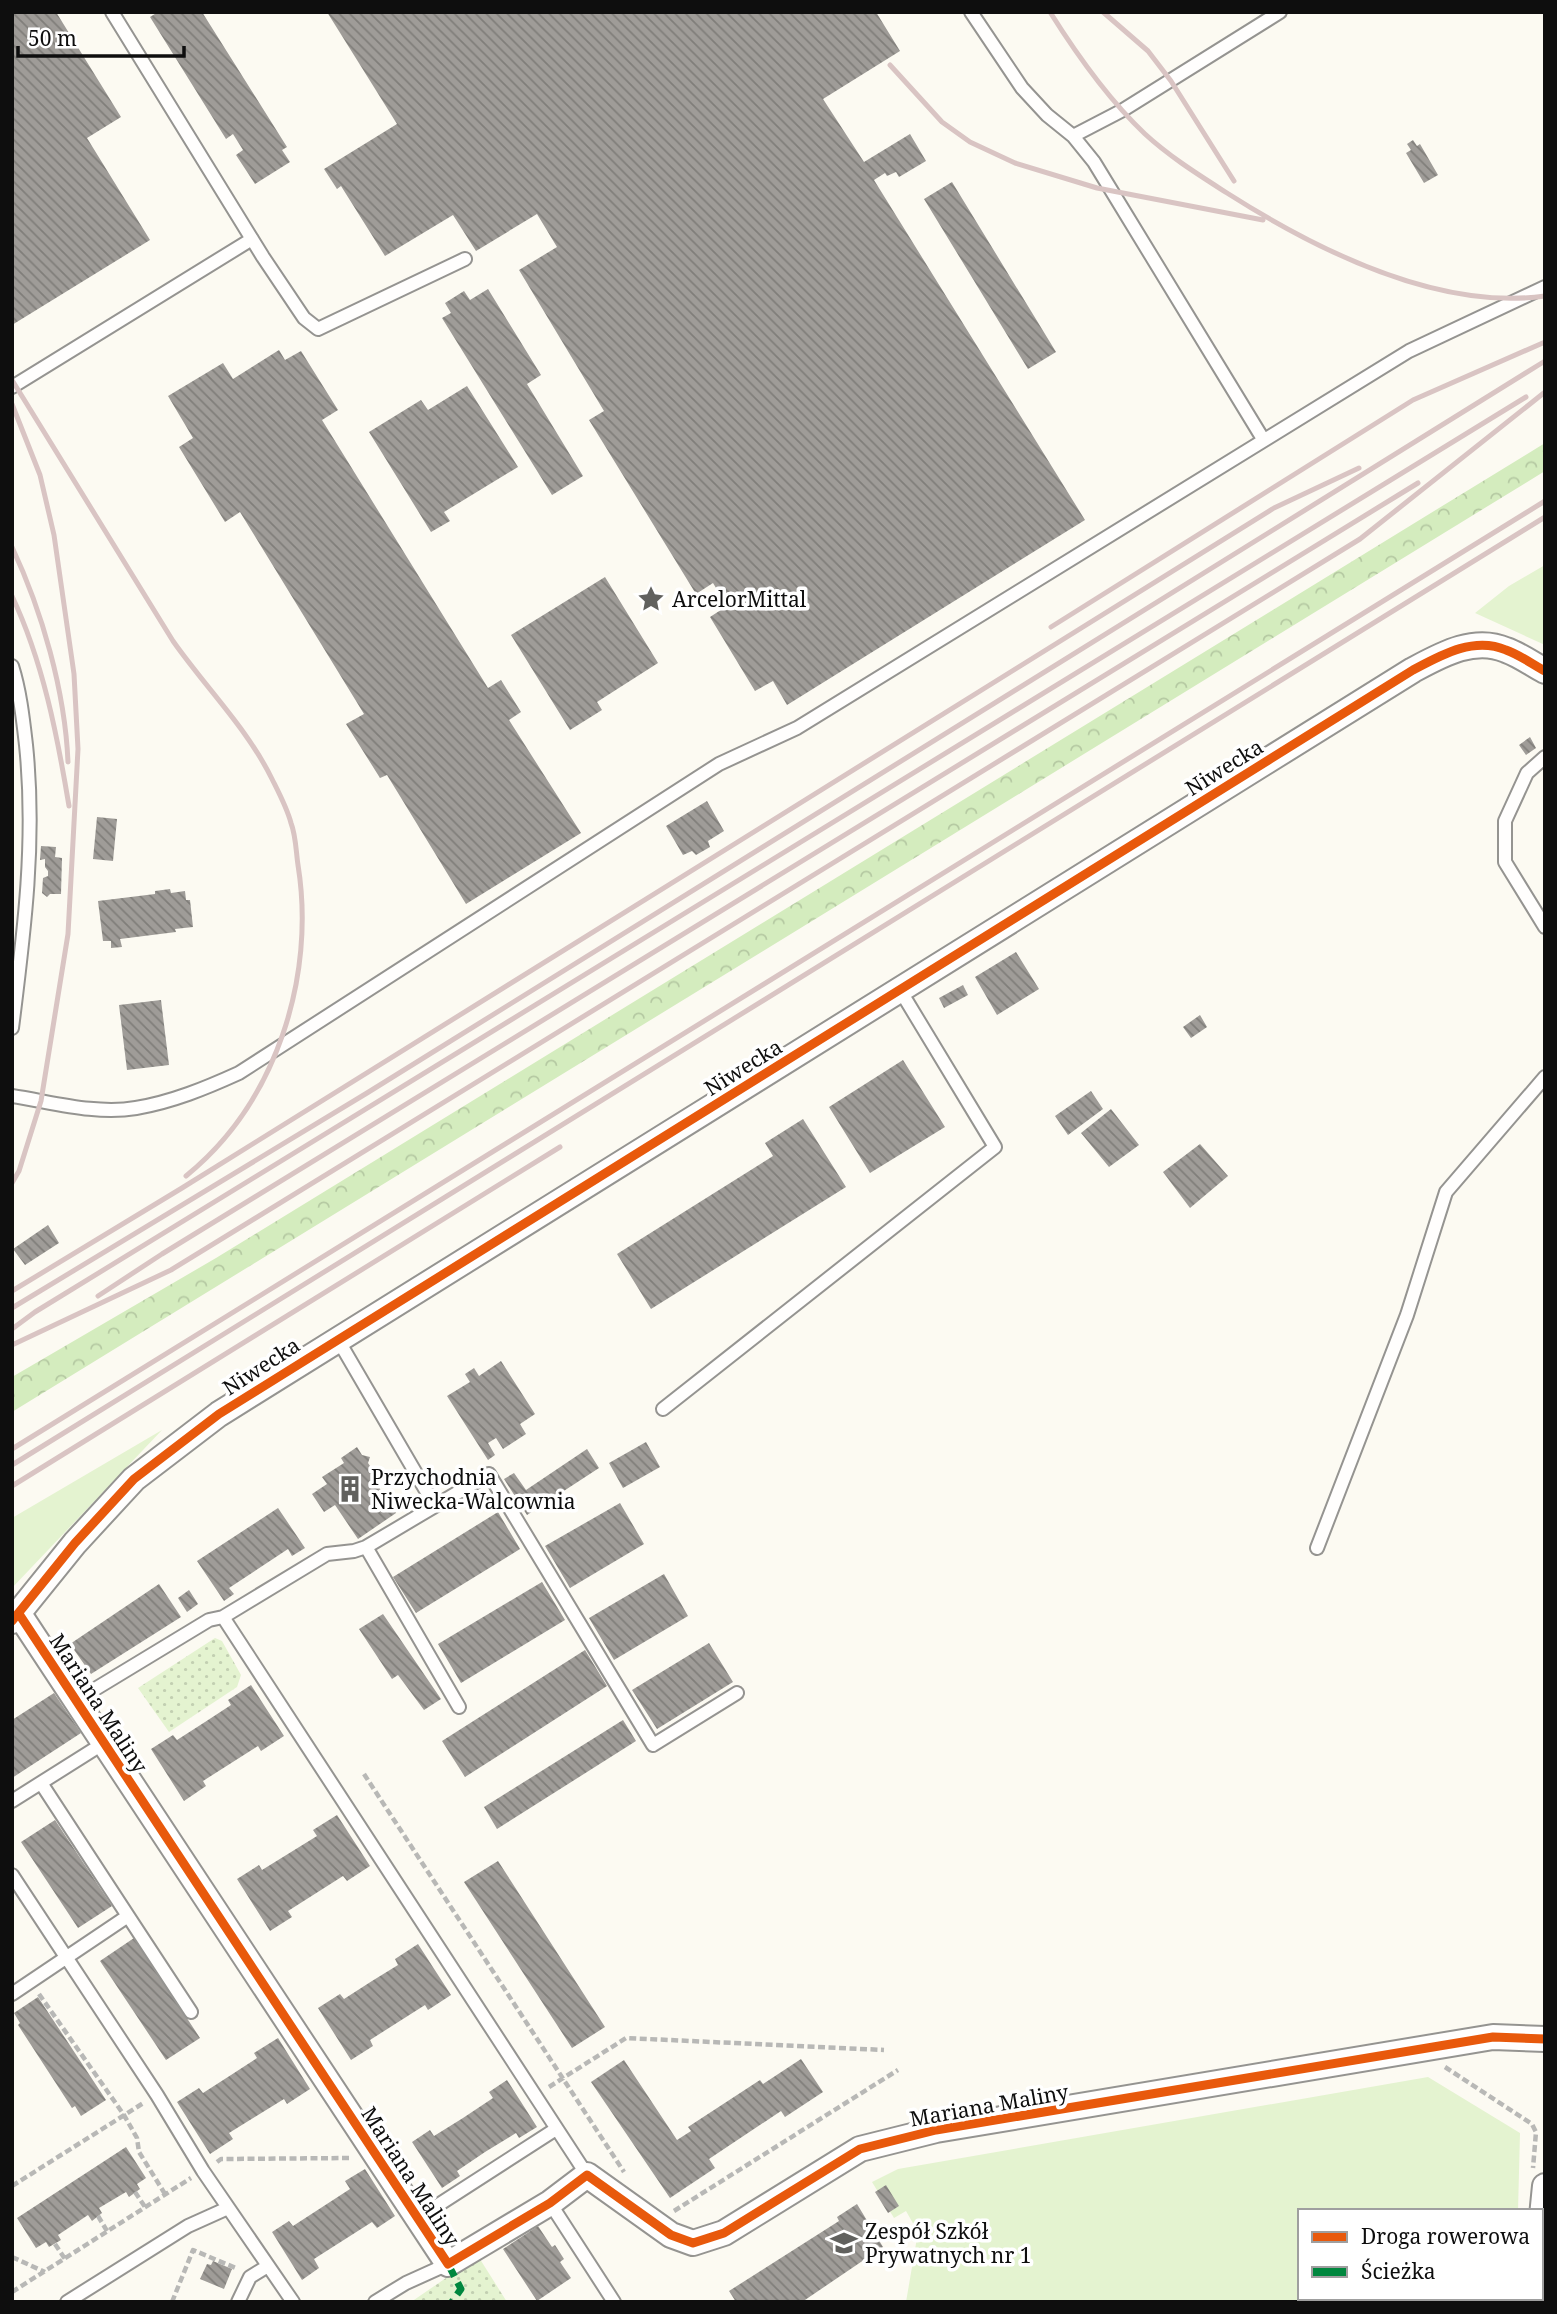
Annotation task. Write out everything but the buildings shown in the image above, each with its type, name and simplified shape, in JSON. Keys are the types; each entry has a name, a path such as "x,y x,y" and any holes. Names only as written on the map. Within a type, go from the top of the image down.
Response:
{"street":[{"name":"Niwecka","path":"16,1617 75,1543 134,1479 219,1414 337,1338 1402,677 1451,650 1480,645 1505,649 1545,671"},
{"name":"Mariana Maliny","path":"16,1617 77,1700 448,2264 550,2203 587,2175 671,2235 693,2243 724,2234 860,2149 936,2130 1493,2037 1545,2039"},
{"path":"1539,2179 1540,2209"}],"lane":[{"path":"112,12 252,239 304,318 318,329 465,259"},
{"path":"971,12 1022,88 1047,115 1073,135 1094,162 1263,439"},
{"path":"1073,135 1123,110 1280,12"},
{"path":"12,387 252,239"},
{"path":"12,1096 88,1109 135,1108 192,1094 239,1073 719,764 797,728 1409,351 1545,286"},
{"path":"12,666 23,720 31,810 30,871 12,1028"},
{"path":"1545,757 1527,773 1505,821 1505,862 1545,927"},
{"path":"663,1409 995,1147 900,990"},
{"path":"1317,1548 1407,1315 1447,1192 1545,1077"},
{"path":"337,1338 435,1506"},
{"path":"77,1700 209,1620 223,1617 327,1554 366,1547 489,1474 653,1745 737,1693"},
{"path":"366,1547 459,1707"},
{"path":"223,1617 587,2175"},
{"path":"12,1801 104,1743"},
{"path":"41,1783 191,2012"},
{"path":"12,1875 17,1891 66,1958 157,2095 203,2171 293,2302"},
{"path":"12,1994 128,1916"},
{"path":"418,2218 556,2129"},
{"path":"550,2203 614,2302"},
{"path":"67,2302 188,2226 228,2208"},
{"path":"375,2302 406,2283 448,2264"},
{"path":"238,2302 250,2277 268,2266"}],"path":[{"path":"364,1774 628,2178"},
{"path":"31,1981 124,2115 137,2138 139,2152 165,2194"},
{"path":"534,2096 625,2038 884,2050"},
{"path":"1435,2060 1532,2124 1539,2179"},
{"path":"670,2214 898,2070"},
{"path":"12,2186 157,2095"},
{"path":"12,2292 221,2159 362,2159 374,2151"},
{"path":"135,2192 145,2207"},
{"path":"98,2216 107,2231"},
{"path":"55,2244 65,2259"},
{"path":"172,2302 193,2250 241,2270 250,2277"},
{"path":"12,2257 45,2272"}],"green space":[{"path":"1545,443 1545,471 12,1412 12,1377 216,1258"},
{"path":"1545,565 1545,645 1475,613 1509,586"},
{"path":"162,1430 12,1588 12,1518"},
{"path":"215,1638 222,1641 241,1675 237,1687 169,1732 138,1688"},
{"path":"1428,2077 1520,2133 1518,2209 1298,2209 1298,2300 1515,2302 906,2302 918,2232 906,2211 894,2218 872,2182 898,2169"},
{"path":"478,2256 507,2302 411,2302"}],"railway":[{"path":"1050,12 1094,76 1145,134 1185,165 1262,214 1338,254 1421,285 1463,294 1504,298 1545,296"},
{"path":"1103,12 1148,51 1171,81 1234,181"},
{"path":"890,65 942,122 970,142 1015,163 1097,188 1263,220"},
{"path":"1051,627 1413,400 1545,342"},
{"path":"12,1308 367,1093 1545,361"},
{"path":"12,380 173,641 262,760 285,806 294,833 302,908 301,951 294,993 282,1035 266,1075 244,1112 217,1146 186,1176"},
{"path":"12,1345 171,1270 1360,539 1545,392"},
{"path":"12,1329 35,1312 1526,397"},
{"path":"12,404 40,475 54,535 74,674 78,749 68,934 41,1101 19,1171 12,1183"},
{"path":"12,1291 182,1188 1274,508 1359,468"},
{"path":"98,1296 162,1254 1418,483"},
{"path":"12,1449 1545,501"},
{"path":"12,1465 1545,517"},
{"path":"12,547 33,598 50,652 62,707 68,762"},
{"path":"12,596 40,672 54,725 69,806"},
{"path":"12,1486 560,1147"}],"marked path":[{"path":"448,2264 461,2289 452,2302"}],"cycle path":[{"path":"12,1621 75,1543 134,1479 219,1414 1413,670 1458,649 1482,645 1511,652 1545,671"},
{"path":"19,1614 448,2264 550,2203 587,2175 671,2235 693,2243 724,2233 860,2149 936,2130 1493,2037 1545,2039"}],"place":[{"name":"ArcelorMittal","path":"651,599"},
{"name":"Przychodnia Niwecka-Walcownia","path":"350,1489"},
{"name":"Zespół Szkół Prywatnych nr 1","path":"844,2243"}]}
